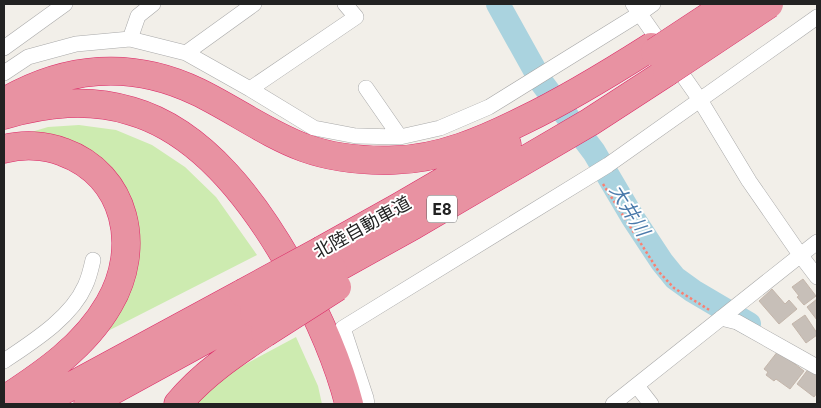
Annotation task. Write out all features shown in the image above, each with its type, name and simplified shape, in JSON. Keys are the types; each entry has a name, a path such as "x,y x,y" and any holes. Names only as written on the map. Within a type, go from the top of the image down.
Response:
{"highway":[{"path":"658,57 718,4"},
{"path":"178,404 217,366 254,313 332,268 542,134 580,106 658,57 728,4"},
{"path":"658,57 769,4"},
{"path":"4,102 26,90 73,74 95,71 137,72 157,76 197,91 266,130 307,148 328,154 381,160 419,158 464,147 484,139 542,134 580,106"},
{"path":"4,115 23,109 64,103 110,106 130,110 150,118 171,128 190,141 242,192 288,260 329,343 348,404"},
{"path":"4,132 44,122 83,119 101,120 119,124 156,138 172,147 188,160 208,178 233,207 271,262 306,327 324,373 332,404"},
{"name":"北陸自動車道","path":"88,404 332,268 399,207 542,134"},
{"path":"4,149 41,146 57,150 72,155 98,173 108,184 121,210 125,224 126,255 117,288 110,303 88,334 55,364 4,400"},
{"name":"北陸自動車道","path":"38,404 254,313"}],"street":[{"path":"4,48 65,4"},
{"path":"130,39 138,16 153,4"},
{"path":"186,53 254,4"},
{"path":"250,89 356,17 345,4"},
{"path":"4,73 28,57 76,44 130,39 186,53 314,128 356,136 400,138 440,128 489,107 543,74 636,9 653,4"},
{"path":"636,9 700,100 750,181 817,277"},
{"path":"367,404 343,328 601,169 817,17"},
{"path":"366,88 400,138"},
{"path":"613,404 817,242"},
{"path":"4,361 49,328 72,308 85,287 94,260"},
{"path":"723,316 817,367"},
{"path":"637,386 651,404"}],"path":[{"path":"601,169 659,272 674,288 723,316"}],"green space":[{"path":"79,125 116,130 152,145 185,167 216,197 257,255 102,334 133,205 28,133 48,127"},
{"path":"296,337 318,386 322,404 193,404 231,372"}],"building":[{"path":"803,279 816,296 804,305 792,287"},
{"path":"772,289 785,304 789,300 797,309 779,324 759,301"},
{"path":"817,299 817,320 807,307"},
{"path":"805,315 817,333 806,343 792,324"},
{"path":"778,351 804,371 790,389 776,379 774,381 766,375 768,372 764,369"},
{"path":"809,368 817,374 817,393 814,397 797,384"}],"waterway":[{"name":"大井川","path":"498,4 542,83 594,152 633,218 662,262 675,278 693,291 749,324"}]}
